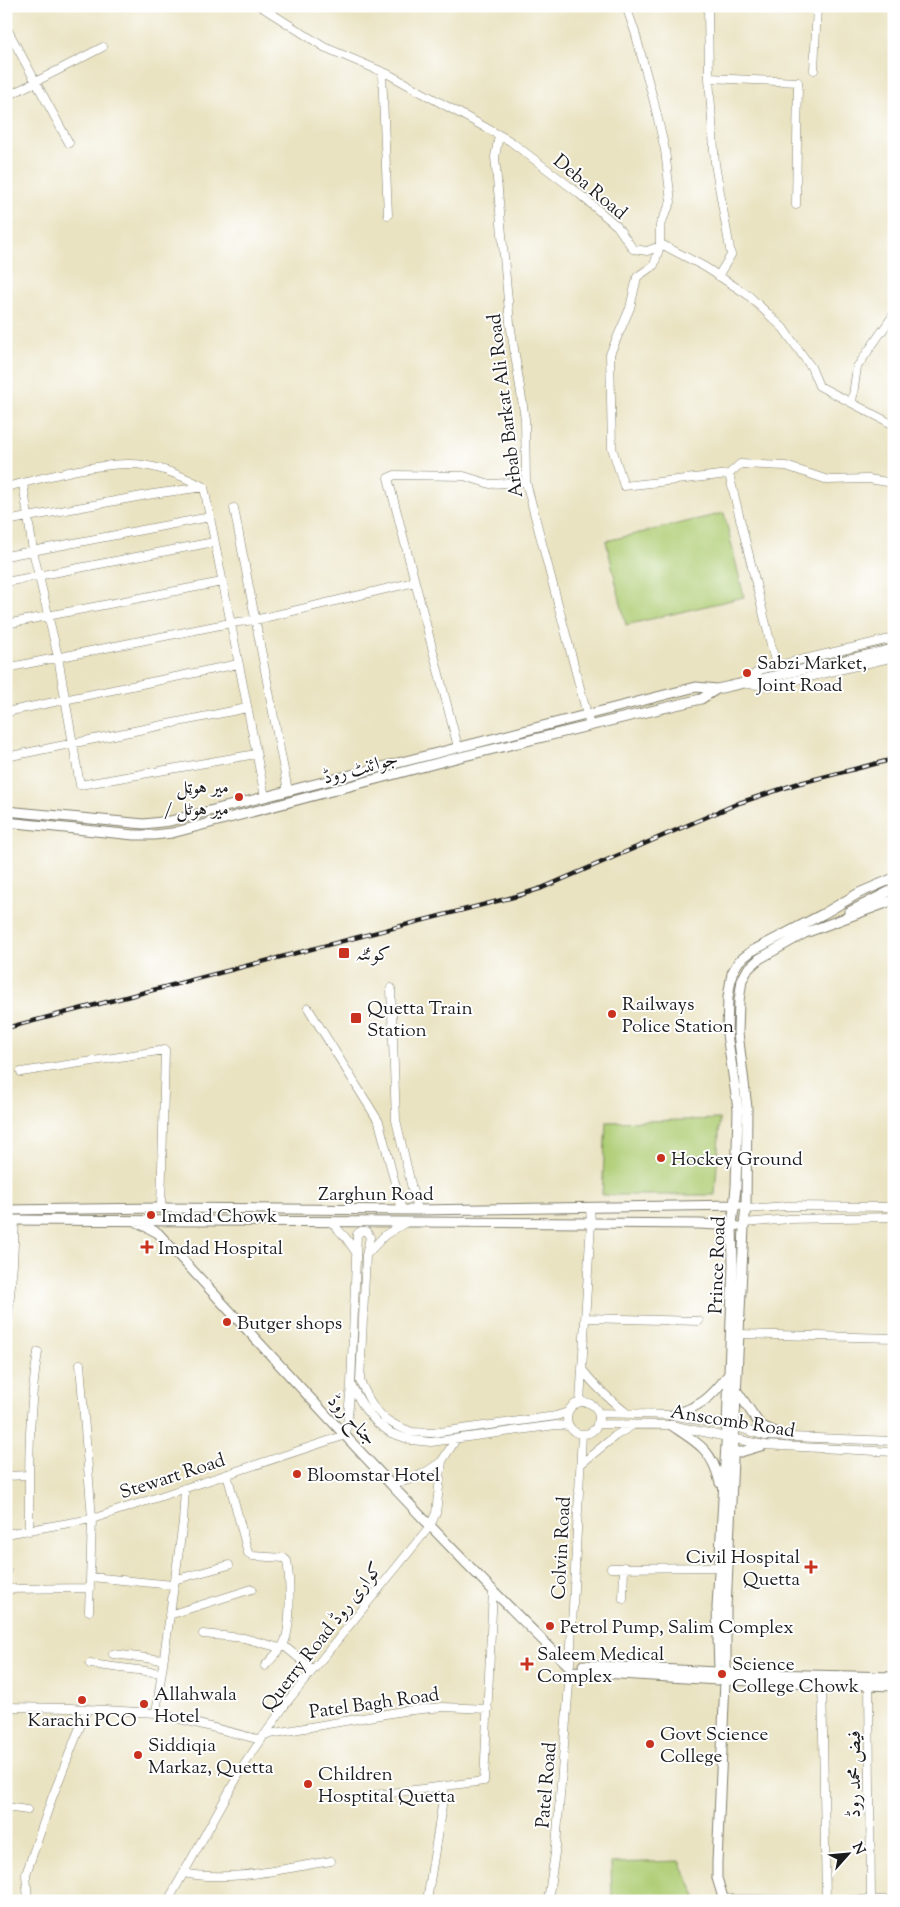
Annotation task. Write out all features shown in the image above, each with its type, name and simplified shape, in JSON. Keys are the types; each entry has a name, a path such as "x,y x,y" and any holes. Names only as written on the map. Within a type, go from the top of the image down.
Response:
{"main road":[{"name":"جوائنٹ روڈ","path":"6,811 153,824 170,821 696,687 717,689 894,649"},
{"name":"جوائنٹ روڈ","path":"6,822 134,835 172,833 460,757 701,699 717,689"},
{"path":"823,914 859,892 894,878"},
{"path":"823,914 871,899 894,889"},
{"path":"829,923 871,899"},
{"path":"829,923 894,900"},
{"name":"Prince Road","path":"731,1426 728,1375 733,1265 732,1226 738,1109 727,1034 728,997 732,973 739,961 752,950 823,914"},
{"name":"Prince Road","path":"723,1675 717,1608 719,1567 723,1493 737,1391 746,1207 747,1108 738,1033 739,1000 742,980 748,969 758,959 805,933 829,923"},
{"name":"Zarghun Road","path":"6,1210 161,1208 417,1210 734,1205 746,1207"},
{"name":"Zarghun Road","path":"10,1220 744,1225"},
{"name":"جناح روڈ","path":"134,1221 158,1233 430,1526 570,1667"},
{"path":"672,1415 689,1410 702,1403 715,1392 728,1375"},
{"path":"737,1391 760,1425 787,1437"},
{"path":"671,1425 702,1446 710,1456 717,1467 723,1493"},
{"name":"Prince Road","path":"724,1900 717,1878 716,1863 734,1454 730,1438"},
{"path":"734,1454 764,1446"},
{"path":"570,1667 869,1681 894,1686"},
{"path":"869,1681 894,1677"}],"street":[{"name":"Deba Road","path":"260,6 324,47 382,72 510,141 577,192 617,226 633,249 647,251 660,246"},
{"path":"638,6 626,7 635,32 654,102 665,152 671,202 660,225 660,246 654,265 638,277 630,308 610,354 612,448 624,486 729,474 740,464 786,466 828,480 868,479 894,482"},
{"path":"708,6 709,78 715,164 731,255 718,276"},
{"path":"814,70 816,6"},
{"path":"6,27 70,144"},
{"path":"6,97 103,47"},
{"path":"382,72 388,215"},
{"path":"709,78 798,82 796,205"},
{"name":"Arbab Barkat Ali Road","path":"498,135 495,157 510,323 526,420 526,482 590,726"},
{"path":"660,246 663,245 748,294 783,328 811,367 819,386 894,425"},
{"path":"852,402 857,367 894,314"},
{"path":"6,486 85,470 128,464 152,467 188,479 204,487"},
{"path":"729,474 776,666"},
{"path":"458,747 388,478 395,475 464,476 490,484 526,482"},
{"path":"22,483 33,551 58,658 80,786 256,754"},
{"path":"6,521 154,494 204,487"},
{"path":"204,487 265,797"},
{"path":"234,508 288,791"},
{"path":"6,556 210,517"},
{"path":"6,582 214,542"},
{"path":"6,624 222,582"},
{"path":"6,668 230,623 255,620 415,582"},
{"path":"742,684 762,669 894,638"},
{"path":"742,684 771,686 894,657"},
{"path":"6,712 238,664"},
{"path":"6,757 247,708"},
{"path":"390,988 396,1120 417,1210"},
{"path":"308,1008 379,1122 402,1210"},
{"path":"21,1072 165,1050 161,1208"},
{"name":"Zarghun Road","path":"746,1207 894,1206"},
{"path":"580,1402 591,1223 590,1208"},
{"name":"Zarghun Road","path":"744,1225 789,1219 894,1217"},
{"path":"6,1337 14,1264 10,1220"},
{"path":"330,1222 346,1238 355,1251"},
{"path":"366,1255 385,1235 405,1223"},
{"path":"346,1435 351,1385 355,1251 357,1234 361,1231 366,1232 370,1237 366,1255 360,1381 372,1405 385,1419 412,1432 432,1433 556,1416 568,1412"},
{"path":"585,1318 699,1321"},
{"path":"739,1334 894,1338"},
{"path":"29,1531 29,1428 38,1352"},
{"path":"80,1364 92,1518 89,1611"},
{"path":"582,1369 592,1384 628,1414"},
{"path":"351,1385 365,1409 377,1423 391,1433 411,1440 431,1442 456,1440 556,1425 569,1426"},
{"path":"580,1402 591,1404 598,1413 598,1424 593,1430 582,1434 575,1432 569,1426 568,1412 580,1402"},
{"name":"Anscomb Road","path":"598,1413 672,1415 731,1426 765,1436 894,1441"},
{"name":"Anscomb Road","path":"598,1424 671,1425 764,1446 894,1452"},
{"path":"581,1464 615,1436 634,1425"},
{"name":"Colvin Road","path":"570,1667 582,1434"},
{"name":"Stewart Road","path":"6,1534 92,1518 346,1435"},
{"path":"392,1484 418,1477 442,1461 456,1440"},
{"path":"430,1526 436,1513 442,1461"},
{"path":"227,1474 248,1553 253,1556 284,1558 287,1560 290,1606 282,1647 265,1666"},
{"path":"6,1476 29,1475"},
{"path":"156,1712 183,1522 185,1488"},
{"name":"Querry Road کواری روڈ","path":"168,1901 244,1765 262,1738 312,1669 430,1526"},
{"path":"91,1577 174,1582 229,1565"},
{"path":"611,1568 719,1567"},
{"path":"623,1599 624,1568"},
{"path":"6,1589 90,1588"},
{"path":"169,1615 252,1589"},
{"path":"491,1788 484,1781 493,1590"},
{"path":"203,1634 244,1638 282,1647 312,1669"},
{"path":"113,1654 163,1660"},
{"path":"90,1664 161,1673"},
{"name":"Patel Road","path":"548,1901 556,1846 570,1667"},
{"path":"822,1679 826,1899"},
{"name":"فیض محمد روڈ","path":"869,1681 871,1900"},
{"path":"6,1707 156,1712 262,1738"},
{"name":"Patel Bagh Road","path":"262,1738 412,1710 443,1707 488,1709"},
{"path":"28,1901 26,1874 52,1798 87,1709"},
{"path":"375,1796 484,1781"},
{"path":"427,1901 445,1786"},
{"path":"6,1807 27,1810"},
{"path":"184,1873 201,1877 220,1878 331,1861"},
{"path":"724,1900 894,1900"}],"green space":[{"path":"724,513 744,597 626,625 606,541"},
{"name":"Hockey Ground","path":"720,1119 715,1195 602,1195 606,1122"},
{"path":"680,1861 698,1901 612,1901 611,1863"}],"railway":[{"path":"6,1028 517,896 542,888 739,803 796,784 894,759"}],"place":[{"name":"Sabzi Market, Joint Road","path":"747,673"},
{"name":"میر هوټل / میر ہوٹل","path":"239,797"},
{"name":"کوئٹہ","path":"344,953"},
{"name":"Railways Police Station","path":"612,1014"},
{"name":"Quetta Train Station","path":"356,1018"},
{"name":"Hockey Ground","path":"661,1158"},
{"name":"Imdad Chowk","path":"151,1215"},
{"name":"Imdad Hospital","path":"147,1247"},
{"name":"Butger shops","path":"227,1322"},
{"name":"Bloomstar Hotel","path":"297,1474"},
{"name":"Civil Hospital Quetta","path":"811,1567"},
{"name":"Petrol Pump, Salim Complex","path":"550,1626"},
{"name":"Saleem Medical Complex","path":"527,1664"},
{"name":"Science College Chowk","path":"722,1674"},
{"name":"Karachi PCO","path":"82,1700"},
{"name":"Allahwala Hotel","path":"144,1704"},
{"name":"Govt Science College","path":"650,1744"},
{"name":"Siddiqia Markaz, Quetta","path":"138,1755"},
{"name":"Children Hosptital Quetta","path":"308,1784"}]}
